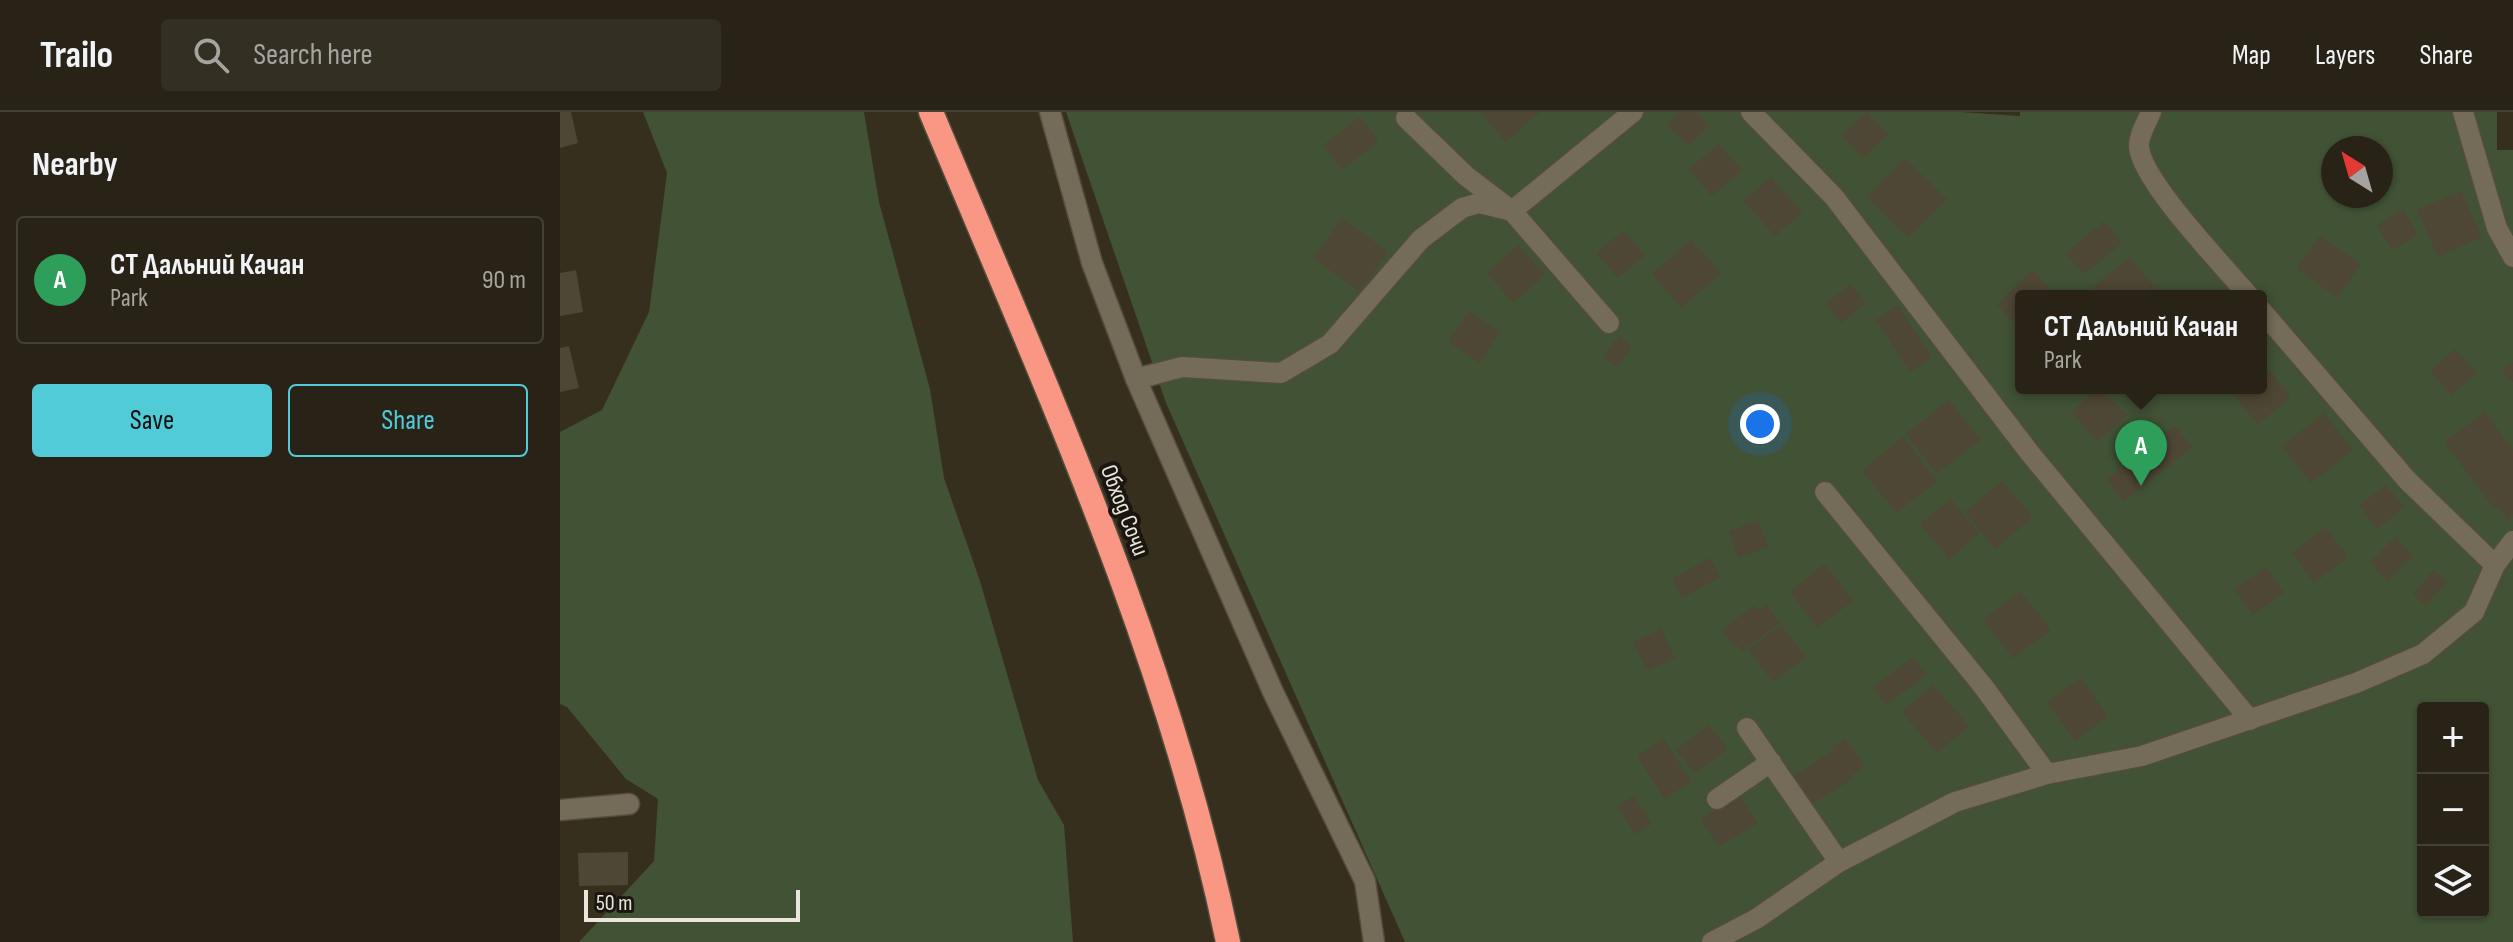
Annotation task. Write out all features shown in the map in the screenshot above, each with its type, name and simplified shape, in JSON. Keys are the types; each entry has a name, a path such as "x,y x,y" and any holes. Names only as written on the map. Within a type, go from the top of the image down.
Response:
{"highway":[{"name":"Обход Сочи","path":"931,112 1100,518 1162,693 1211,858 1228,942"}],"street":[{"path":"1050,112 1092,263 1136,379 1273,692 1365,881 1374,942"},
{"path":"1512,211 1633,112"},
{"path":"1751,112 1834,197 2029,452 2250,720"},
{"path":"2151,112 2138,143 2141,161 2182,218 2244,290"},
{"path":"2463,112 2497,228 2513,257"},
{"path":"1406,118 1466,176 1512,211 1609,323"},
{"path":"1136,379 1182,367 1281,373 1330,344 1421,239 1462,208 1479,203 1512,211"},
{"path":"2267,317 2407,480 2495,565"},
{"path":"1825,492 1983,686 2047,774"},
{"path":"1712,942 1756,919 1839,862 1955,802 2047,774 2142,756 2356,683 2423,654 2474,612 2495,565 2513,541"},
{"path":"1747,728 1839,862"},
{"path":"1717,799 1771,762"},
{"path":"560,810 629,804"}],"green space":[{"path":"643,112 864,112 879,202 930,389 944,478 980,581 1038,780 1064,825 1073,942 579,942 654,861 658,799 626,779 567,707 560,704 560,432 602,410 649,312 667,173"},
{"path":"1066,112 1960,112 2020,116 2020,112 2497,112 2497,150 2513,150 2513,942 1405,942 1166,403"}],"building":[{"path":"560,112 571,112 578,143 560,148"},
{"path":"1480,112 1540,112 1506,142"},
{"path":"1679,112 1696,112 1709,125 1689,145 1667,125"},
{"path":"1867,112 1888,134 1863,158 1841,135"},
{"path":"1360,117 1379,141 1342,170 1323,145"},
{"path":"1719,144 1742,171 1711,196 1689,169"},
{"path":"1905,158 1947,199 1909,238 1867,197"},
{"path":"1771,177 1802,212 1775,236 1744,201"},
{"path":"2461,191 2482,237 2438,257 2417,210"},
{"path":"2403,209 2418,235 2392,250 2377,225"},
{"path":"1342,218 1388,252 1359,291 1313,258"},
{"path":"2104,221 2122,243 2084,274 2066,253"},
{"path":"1624,230 1645,256 1618,278 1596,253"},
{"path":"2320,236 2361,265 2337,297 2296,268"},
{"path":"1691,240 1721,273 1681,308 1652,274"},
{"path":"1518,245 1545,275 1513,303 1487,273"},
{"path":"2130,257 2157,290 2090,290"},
{"path":"576,270 583,312 560,316 560,273"},
{"path":"2032,270 2051,290 2015,290 2015,323 1997,305"},
{"path":"1851,284 1866,303 1841,323 1826,304"},
{"path":"1898,305 1932,357 1910,372 1876,320"},
{"path":"1469,311 1500,332 1480,363 1448,341"},
{"path":"1619,336 1632,347 1617,367 1603,357"},
{"path":"569,346 579,388 560,392 560,348"},
{"path":"2455,349 2477,373 2451,395 2430,371"},
{"path":"2513,362 2513,383 2502,370"},
{"path":"2267,368 2291,397 2258,424 2233,394 2267,394"},
{"path":"2092,394 2105,394 2127,415 2097,441 2071,412"},
{"path":"1949,400 1980,440 1937,474 1906,434"},
{"path":"2485,412 2513,450 2513,515 2509,522 2497,506 2494,508 2444,442"},
{"path":"2324,413 2353,450 2311,483 2282,446"},
{"path":"2175,425 2192,447 2124,501 2106,480"},
{"path":"1903,437 1937,481 1896,513 1862,470"},
{"path":"2002,481 2033,517 1995,549 1965,512"},
{"path":"2386,485 2404,507 2377,529 2359,506"},
{"path":"1951,499 1979,533 1949,559 1920,524"},
{"path":"1758,520 1768,547 1738,558 1729,531"},
{"path":"2326,527 2348,557 2314,583 2292,553"},
{"path":"2395,537 2413,556 2387,581 2370,562"},
{"path":"1710,558 1720,577 1682,598 1672,579"},
{"path":"1825,564 1853,601 1817,628 1790,591"},
{"path":"2266,567 2284,593 2253,615 2234,589"},
{"path":"2433,570 2447,581 2426,606 2413,594"},
{"path":"2020,591 2051,630 2013,658 1983,620"},
{"path":"1766,604 1780,623 1742,651 1738,645 1735,647 1722,630 1755,605 1759,610"},
{"path":"1781,625 1806,657 1773,682 1748,650"},
{"path":"1661,629 1675,658 1647,671 1633,642"},
{"path":"1913,657 1926,675 1886,705 1873,687"},
{"path":"2081,678 2108,716 2075,741 2047,702"},
{"path":"1933,685 1969,726 1937,753 1902,712"},
{"path":"1709,725 1727,749 1695,774 1676,750"},
{"path":"1845,738 1865,766 1850,777 1852,779 1808,807 1788,779 1833,751 1831,748"},
{"path":"1664,739 1691,782 1664,799 1637,756"},
{"path":"1739,794 1758,823 1719,847 1701,819"},
{"path":"1634,796 1652,824 1635,834 1617,806"},
{"path":"628,852 628,885 579,886 578,853"}],"place":[{"name":"СТ Дальний Качан","path":"2141,486"}]}
